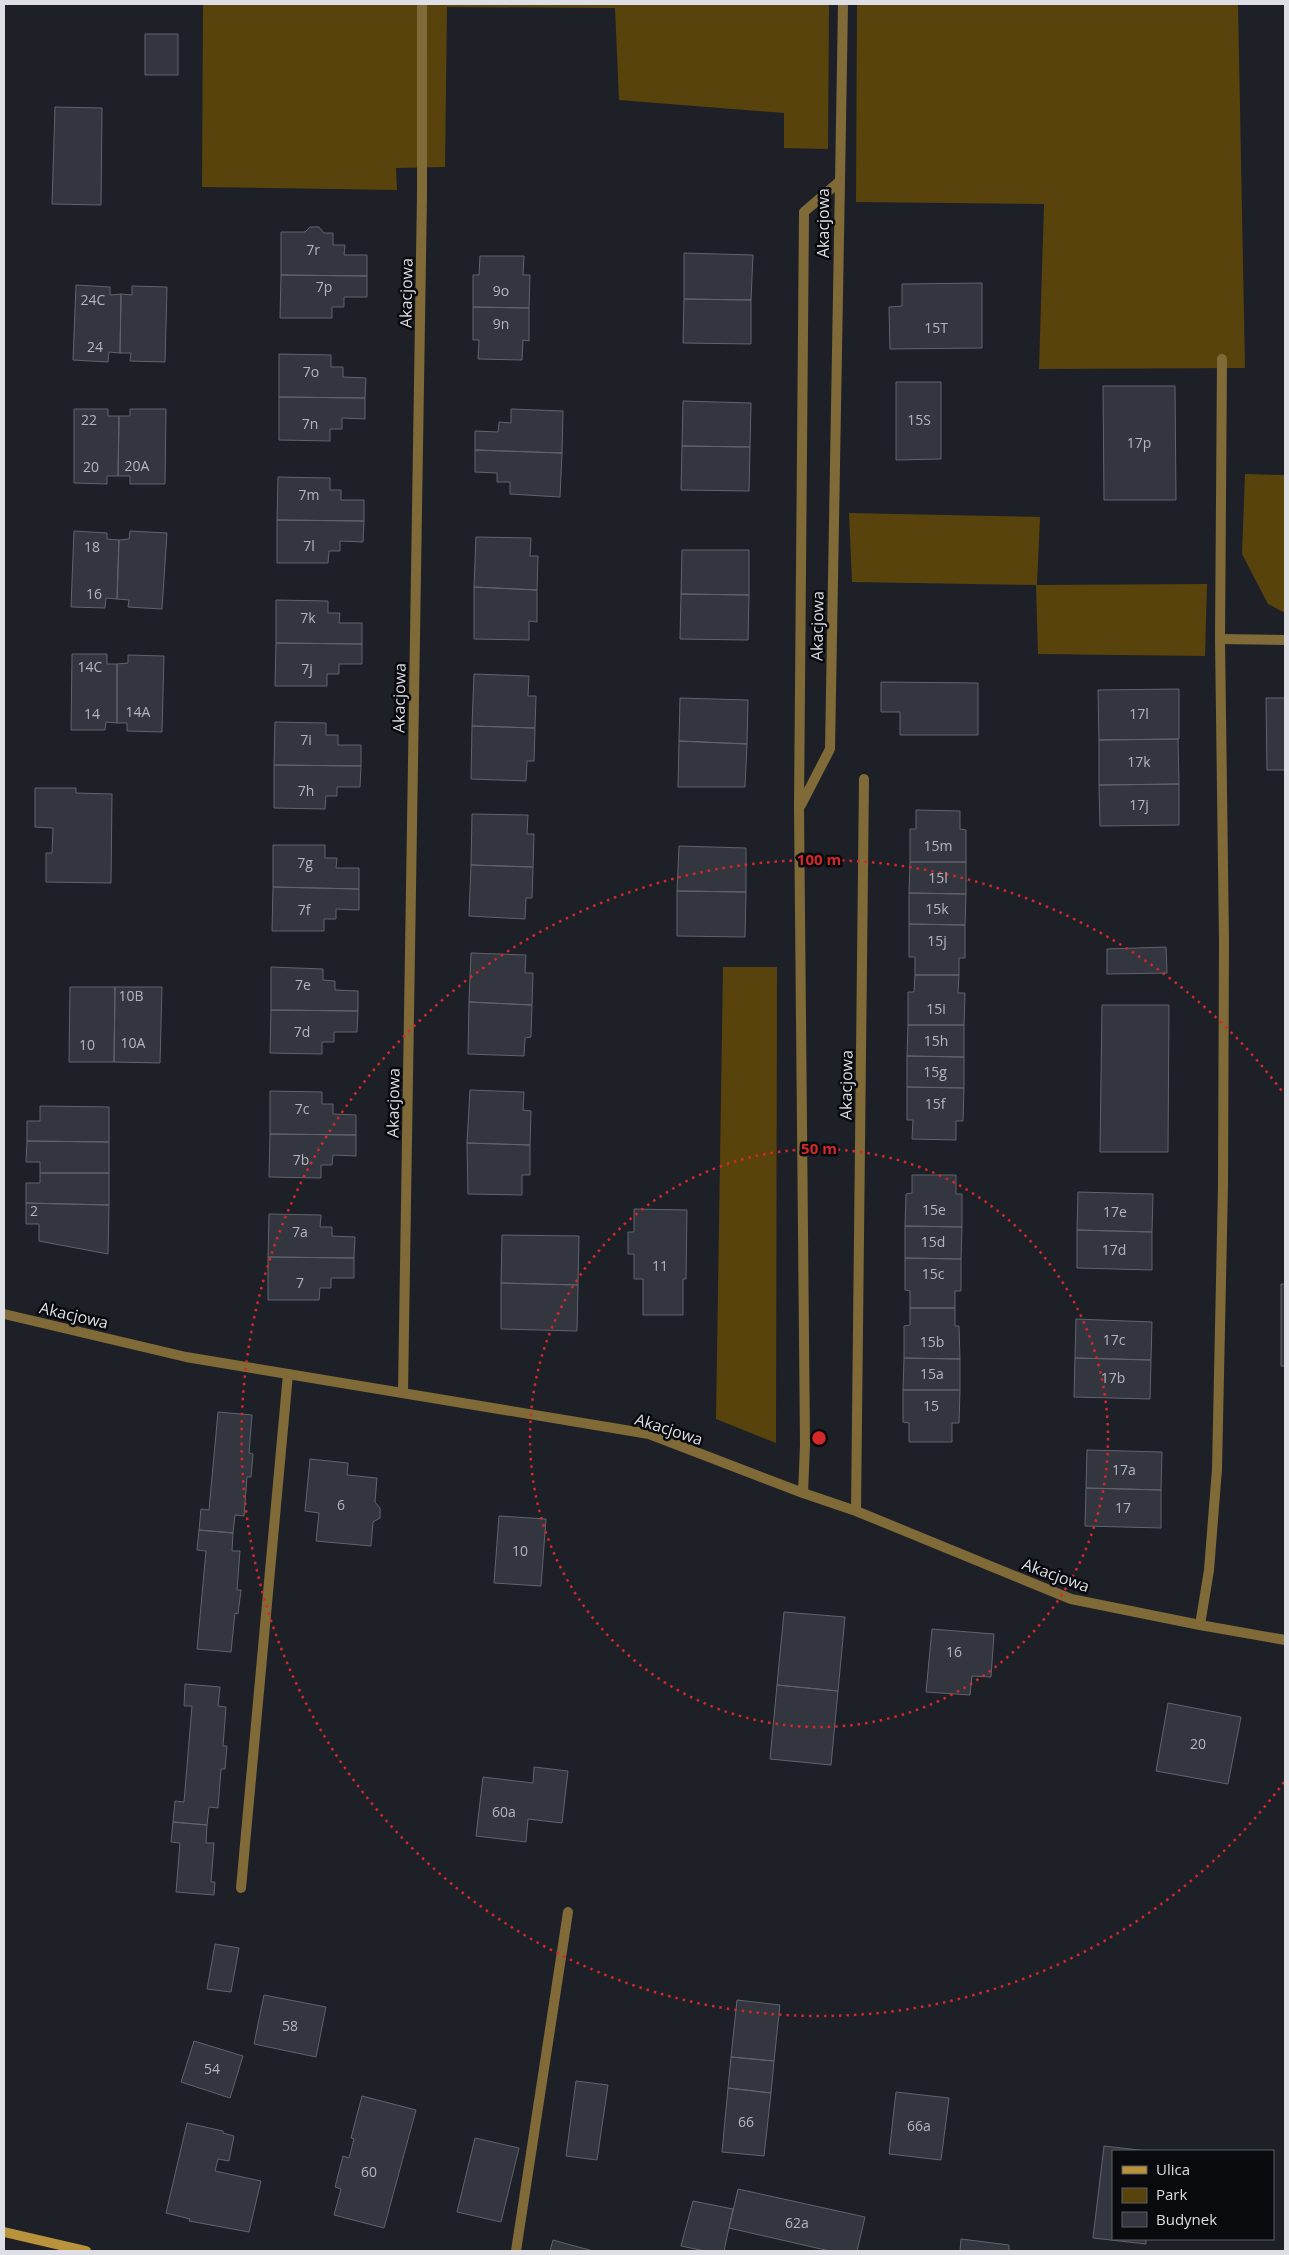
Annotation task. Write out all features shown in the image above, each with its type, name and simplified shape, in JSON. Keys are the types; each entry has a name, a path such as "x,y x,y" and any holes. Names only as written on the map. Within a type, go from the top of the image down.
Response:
{"street":[{"name":"Akacjowa","path":"403,1392 422,195 422,4"},
{"path":"840,181 843,4"},
{"name":"Akacjowa","path":"803,1493 805,1445 799,807 804,212 840,181"},
{"name":"Akacjowa","path":"799,807 830,749 840,181"},
{"path":"1200,1625 1209,1570 1216,1469 1223,1186 1224,941 1220,639 1222,359"},
{"path":"1220,639 1285,640"},
{"name":"Akacjowa","path":"856,1511 864,779"},
{"name":"Akacjowa","path":"4,1314 186,1357 649,1434 803,1493 856,1511 1071,1599 1285,1640"},
{"path":"241,1888 288,1374"},
{"path":"516,2251 568,1912"},
{"path":"4,2232 86,2251"}],"green space":[{"path":"203,4 829,4 828,149 784,148 784,113 619,100 615,8 447,7 445,167 396,168 397,190 202,187"},
{"path":"857,4 1238,4 1245,368 1039,369 1044,204 856,202"},
{"path":"1245,474 1285,475 1285,613 1268,604 1242,554"},
{"path":"849,513 1040,517 1037,585 1207,584 1205,656 1038,654 1036,585 852,582"},
{"path":"723,967 777,967 776,1443 716,1419"}],"building":[{"path":"145,34 178,34 178,75 145,75"},
{"path":"55,107 102,108 101,205 52,204"},
{"path":"310,227 319,227 324,233 333,233 333,245 345,245 344,255 367,255 367,276 281,275 281,232 305,232"},
{"path":"684,253 753,255 751,300 684,299"},
{"path":"480,256 524,256 523,275 530,275 529,308 473,307 473,275 479,275"},
{"path":"281,275 367,276 367,297 344,297 344,307 332,307 332,318 280,318"},
{"path":"982,283 982,348 890,349 889,307 902,306 902,284"},
{"path":"76,285 110,287 110,295 121,294 120,353 109,352 108,362 73,360"},
{"path":"132,286 167,287 165,362 130,361 131,353 120,353 121,294 132,295"},
{"path":"684,299 751,300 751,344 683,343"},
{"path":"473,307 529,308 529,341 523,340 522,360 478,359 479,340 473,340"},
{"path":"279,354 331,355 331,367 343,367 343,377 366,378 365,398 279,397"},
{"path":"896,382 941,382 941,459 896,460"},
{"path":"1103,386 1175,386 1176,500 1104,500"},
{"path":"279,397 365,398 365,419 342,418 342,429 330,429 330,441 279,440"},
{"path":"683,401 751,403 750,447 682,446"},
{"path":"74,409 108,409 108,416 119,416 118,476 107,476 107,484 74,483"},
{"path":"130,409 166,409 165,484 130,484 130,476 118,476 119,416 130,416"},
{"path":"511,409 563,411 562,453 475,450 475,431 498,432 499,422 511,423"},
{"path":"682,446 750,447 749,491 681,490"},
{"path":"475,450 562,453 560,497 510,494 510,482 497,482 497,473 475,472"},
{"path":"278,477 330,478 330,490 341,490 341,500 364,500 364,521 277,520"},
{"path":"277,520 364,521 363,542 340,541 340,551 329,551 328,563 277,563"},
{"path":"74,531 107,533 107,539 119,540 117,599 106,598 105,608 71,607"},
{"path":"130,531 167,533 162,609 128,607 129,600 117,599 119,540 129,539"},
{"path":"476,537 531,538 530,556 538,556 537,590 474,587"},
{"path":"682,550 749,550 749,595 681,594"},
{"path":"474,587 537,590 537,622 529,621 529,640 474,639"},
{"path":"681,594 749,595 748,640 680,639"},
{"path":"276,600 328,601 328,613 340,613 339,623 362,623 362,644 276,643"},
{"path":"276,643 362,644 362,664 339,664 339,674 327,674 327,686 275,686"},
{"path":"72,654 107,654 107,664 117,664 117,723 106,722 105,730 71,730"},
{"path":"128,655 164,656 162,732 127,731 127,723 117,723 117,664 128,663"},
{"path":"474,674 529,676 528,696 536,696 535,728 472,726"},
{"path":"881,682 978,683 978,735 900,735 900,712 881,712"},
{"path":"1179,689 1179,739 1099,740 1098,690"},
{"path":"680,698 748,700 747,744 679,741"},
{"path":"1266,698 1285,698 1285,770 1267,770"},
{"path":"275,722 326,723 326,735 338,735 338,745 361,745 361,766 274,765"},
{"path":"472,726 535,728 534,761 527,761 526,781 471,779"},
{"path":"1178,739 1179,784 1099,785 1099,740"},
{"path":"679,741 747,744 745,787 678,787"},
{"path":"274,765 361,766 360,787 337,787 337,796 326,796 325,809 274,808"},
{"path":"1179,784 1179,825 1100,826 1099,785"},
{"path":"35,788 76,788 76,793 112,794 111,883 46,882 46,853 52,853 53,828 35,827"},
{"path":"916,810 960,811 960,829 966,830 966,862 910,862 910,829 916,829"},
{"path":"472,814 528,815 527,834 534,834 533,867 471,865"},
{"path":"273,845 325,845 325,858 337,858 336,868 359,868 359,889 273,887"},
{"path":"679,846 746,848 746,892 677,891"},
{"path":"910,862 966,862 966,894 909,893"},
{"path":"471,865 533,867 532,898 526,898 525,919 469,916"},
{"path":"273,887 359,889 359,910 336,909 336,919 324,919 324,931 272,931"},
{"path":"677,891 746,892 745,937 677,936"},
{"path":"909,893 966,894 965,925 909,924"},
{"path":"909,924 965,925 965,958 959,958 959,975 915,975 915,957 909,957"},
{"path":"1166,947 1167,973 1107,974 1107,949"},
{"path":"471,953 526,955 525,973 533,973 532,1005 469,1002"},
{"path":"271,967 323,969 323,980 335,981 335,990 358,991 358,1011 271,1010"},
{"path":"915,975 959,975 958,993 965,993 964,1025 908,1025 908,992 914,992"},
{"path":"70,987 115,987 114,1062 69,1062"},
{"path":"115,987 162,987 160,1063 114,1062"},
{"path":"469,1002 532,1005 531,1037 525,1038 524,1056 468,1054"},
{"path":"1102,1005 1169,1005 1168,1152 1100,1152"},
{"path":"271,1010 358,1011 357,1032 334,1032 334,1042 322,1042 322,1054 270,1053"},
{"path":"908,1025 964,1025 964,1057 907,1056"},
{"path":"907,1056 964,1057 964,1088 907,1087"},
{"path":"907,1087 964,1088 963,1121 956,1121 956,1140 912,1139 913,1120 907,1120"},
{"path":"470,1090 524,1092 523,1110 531,1111 530,1145 467,1143"},
{"path":"270,1091 322,1092 322,1104 333,1104 333,1114 356,1115 356,1135 270,1134"},
{"path":"40,1106 109,1107 109,1142 27,1141 27,1121 40,1121"},
{"path":"270,1134 356,1135 356,1156 333,1155 332,1165 321,1165 321,1178 269,1177"},
{"path":"27,1141 109,1142 109,1173 40,1173 40,1162 26,1162"},
{"path":"467,1143 530,1145 530,1175 522,1175 522,1195 468,1194"},
{"path":"40,1173 109,1173 109,1205 26,1203 26,1183 40,1183"},
{"path":"912,1175 956,1175 956,1194 962,1194 962,1227 905,1226 906,1194 912,1193"},
{"path":"1078,1192 1153,1194 1152,1232 1077,1230"},
{"path":"26,1203 109,1205 108,1254 39,1241 39,1224 26,1224"},
{"path":"634,1209 687,1210 686,1279 683,1279 683,1315 643,1315 643,1279 634,1279 634,1254 628,1254 628,1232 634,1232"},
{"path":"269,1214 321,1215 320,1227 332,1227 332,1236 355,1237 354,1258 268,1257"},
{"path":"905,1226 962,1227 961,1259 905,1258"},
{"path":"1077,1230 1152,1232 1152,1270 1077,1268"},
{"path":"502,1235 579,1236 578,1285 501,1283"},
{"path":"268,1257 354,1258 354,1278 331,1278 331,1288 320,1288 319,1300 268,1300"},
{"path":"905,1258 961,1259 961,1291 955,1291 955,1308 910,1308 910,1291 905,1290"},
{"path":"501,1283 578,1285 577,1331 501,1329"},
{"path":"1281,1284 1285,1284 1285,1366 1281,1366"},
{"path":"910,1308 955,1308 955,1326 959,1326 960,1359 904,1358 904,1326 910,1325"},
{"path":"1076,1319 1152,1322 1151,1360 1075,1358"},
{"path":"904,1358 960,1359 960,1390 903,1390"},
{"path":"1075,1358 1151,1360 1150,1399 1074,1397"},
{"path":"903,1390 960,1390 959,1423 952,1423 952,1442 909,1442 909,1423 903,1422"},
{"path":"218,1412 252,1415 249,1453 253,1454 251,1477 247,1477 244,1516 235,1515 233,1533 199,1530 201,1509 209,1510"},
{"path":"1087,1450 1162,1452 1161,1490 1086,1488"},
{"path":"310,1459 348,1463 347,1475 377,1478 375,1502 380,1508 380,1518 373,1522 371,1546 316,1541 319,1513 305,1511"},
{"path":"1086,1488 1161,1490 1161,1528 1085,1526"},
{"path":"499,1516 546,1519 541,1586 494,1583"},
{"path":"199,1530 233,1533 232,1551 240,1551 237,1590 241,1590 238,1614 235,1613 231,1652 197,1649 206,1551 197,1550"},
{"path":"784,1612 845,1617 838,1691 777,1685"},
{"path":"932,1629 994,1634 991,1677 972,1676 970,1695 926,1692"},
{"path":"185,1684 220,1687 218,1706 226,1707 223,1746 227,1746 225,1769 221,1769 218,1808 209,1807 207,1825 173,1822 175,1801 184,1802 192,1706 184,1706"},
{"path":"777,1685 838,1691 831,1765 770,1759"},
{"path":"1168,1703 1241,1717 1228,1784 1156,1771"},
{"path":"534,1767 568,1771 562,1823 528,1819 526,1842 476,1836 483,1777 533,1783"},
{"path":"173,1822 207,1825 206,1843 214,1843 211,1882 215,1882 214,1895 176,1892 180,1843 171,1842"},
{"path":"215,1944 239,1948 231,1992 207,1989"},
{"path":"264,1995 326,2007 316,2057 254,2044"},
{"path":"737,2000 780,2005 774,2061 731,2057"},
{"path":"194,2041 243,2056 230,2098 181,2082"},
{"path":"731,2057 774,2061 771,2093 728,2088"},
{"path":"576,2081 608,2085 597,2160 566,2156"},
{"path":"728,2088 771,2093 764,2156 722,2152"},
{"path":"896,2092 949,2098 941,2160 889,2154"},
{"path":"362,2096 416,2110 384,2228 334,2215 341,2189 335,2187 343,2156 349,2158 354,2139 351,2138"},
{"path":"187,2123 223,2131 223,2133 234,2136 229,2161 218,2159 215,2171 261,2181 249,2232 189,2221 190,2219 166,2213"},
{"path":"475,2138 519,2148 501,2222 457,2212"},
{"path":"1104,2146 1139,2150 1112,2150 1112,2240 1146,2240 1146,2244 1093,2238"},
{"path":"738,2189 865,2217 857,2251 830,2251 729,2228"},
{"path":"693,2201 733,2209 724,2251 705,2251 681,2246"},
{"path":"961,2239 1009,2245 1009,2251 960,2251"},
{"path":"553,2240 593,2251 550,2251"}]}
